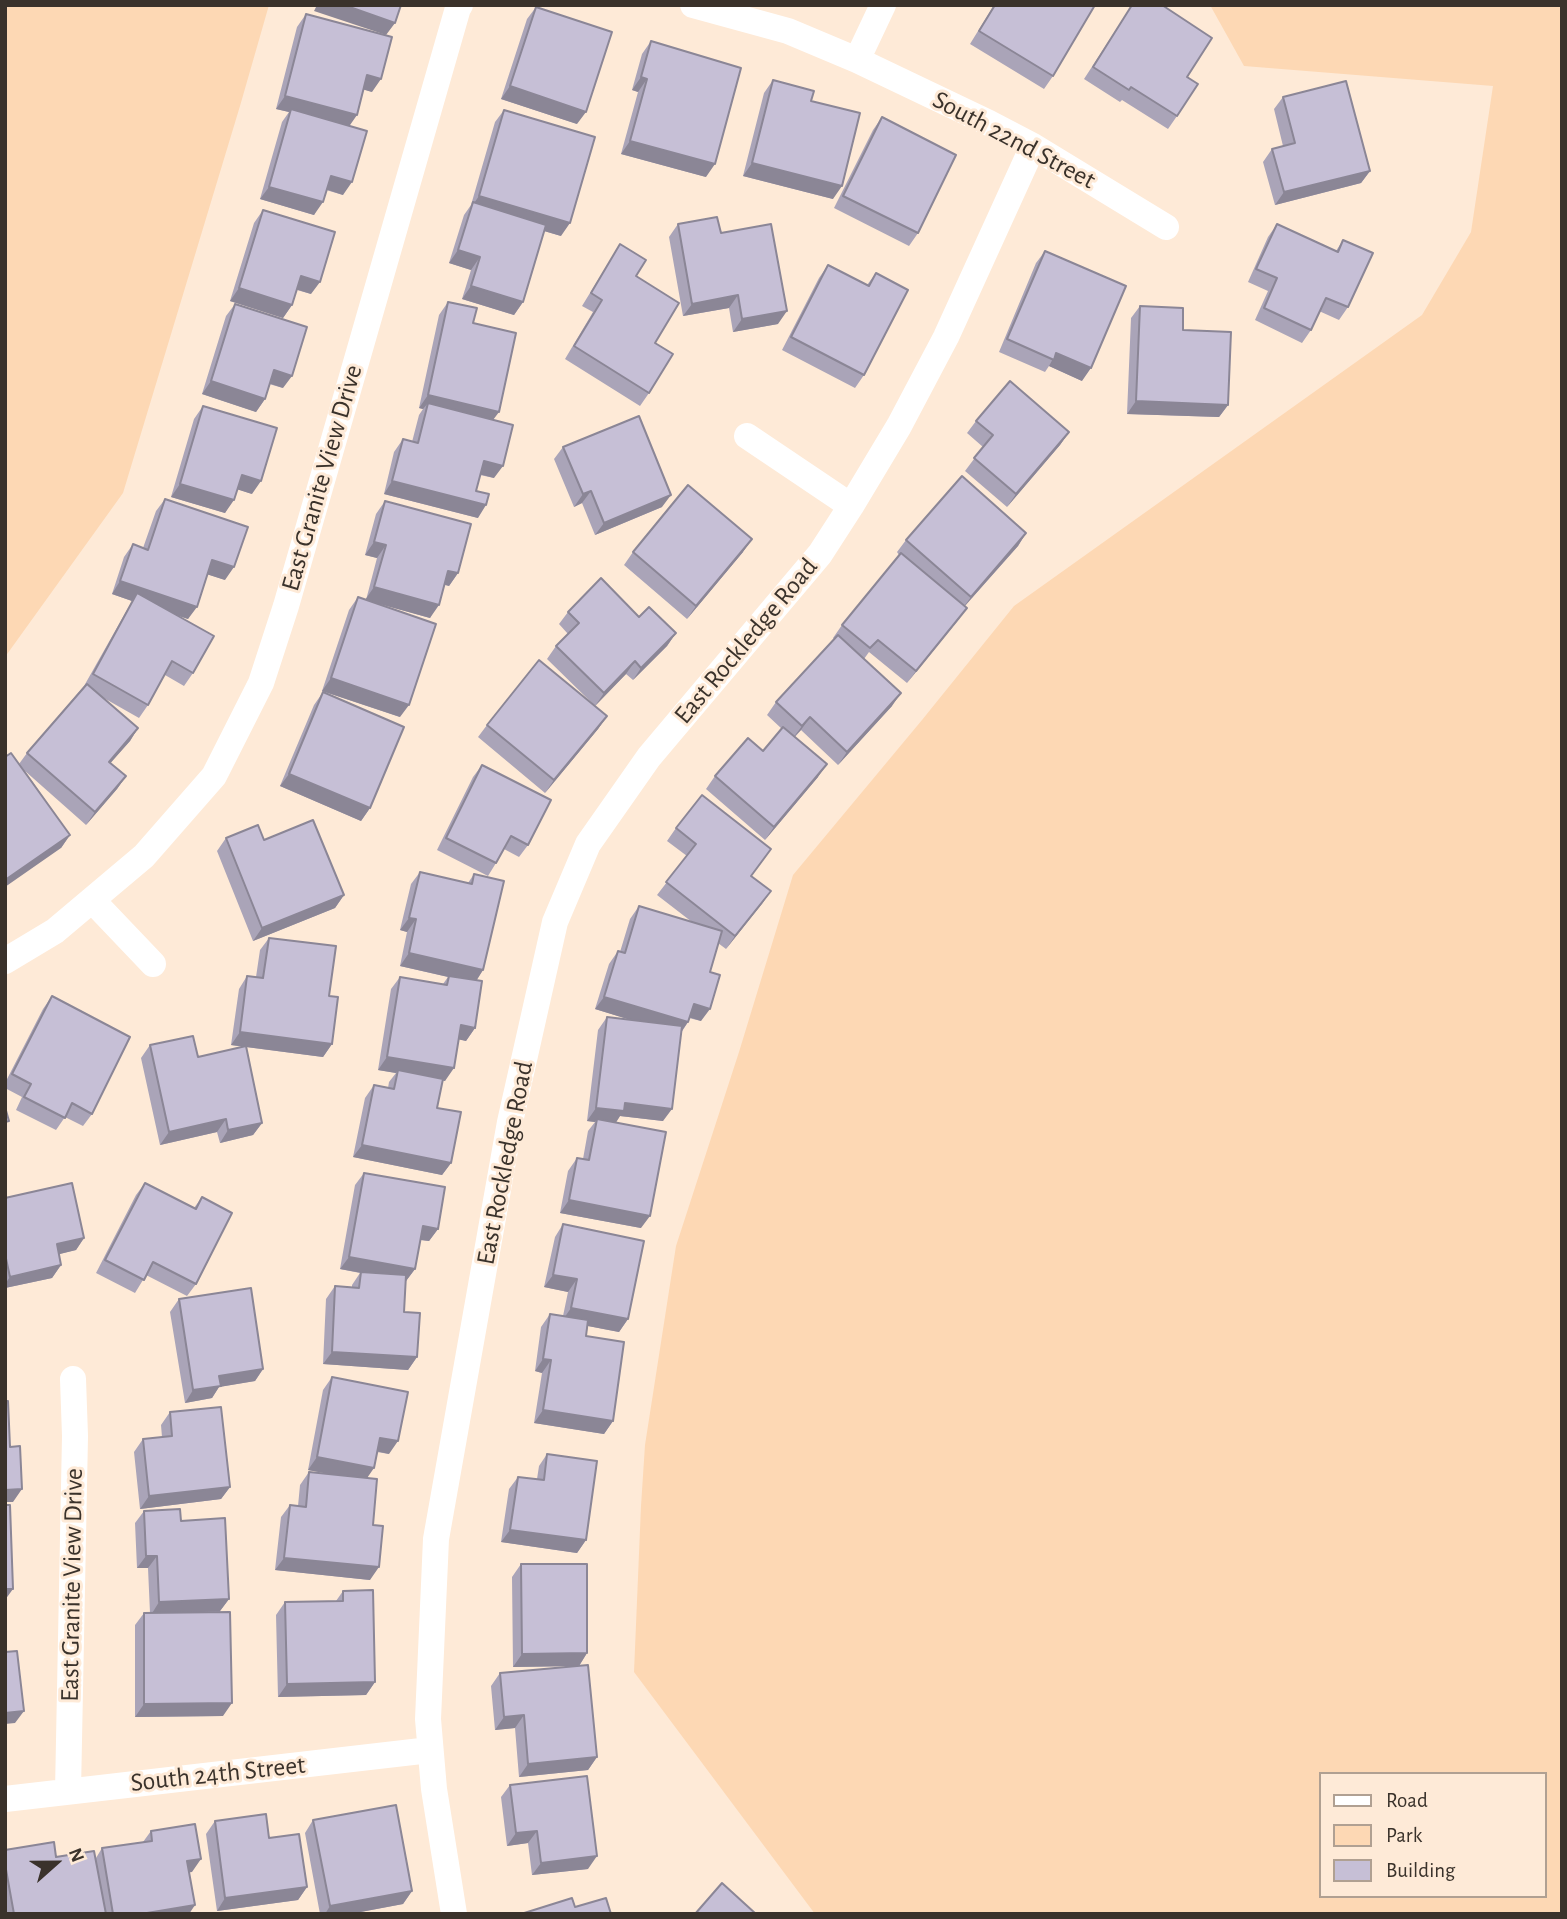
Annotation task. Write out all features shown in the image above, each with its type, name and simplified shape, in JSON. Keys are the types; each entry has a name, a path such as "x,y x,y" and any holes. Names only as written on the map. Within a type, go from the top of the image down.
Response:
{"street":[{"name":"East Granite View Drive","path":"5,961 55,932 144,856 214,776 261,683 286,606 460,5"},
{"name":"South 22nd Street","path":"694,5 788,31 858,60 1032,146 1166,227"},
{"path":"858,60 883,5"},
{"name":"East Rockledge Road","path":"454,1914 434,1789 428,1719 436,1539 510,1122 555,922 588,845 642,768 820,554 851,506 899,426 946,337 1032,146"},
{"path":"747,436 851,506"},
{"path":"92,900 153,964"},
{"name":"East Granite View Drive","path":"68,1791 75,1436 73,1379"},
{"name":"South 24th Street","path":"5,1799 430,1750"}],"green space":[{"path":"5,5 269,5 123,493 5,657"},
{"path":"1210,5 1562,5 1562,1914 815,1914 634,1672 645,1445 676,1246 793,875 1014,606 1422,315 1471,232 1493,86 1244,66"}],"building":[{"path":"344,5 401,5 395,23"},
{"path":"995,5 1095,5 1053,76 979,31"},
{"path":"1132,5 1162,5 1212,38 1187,77 1198,84 1177,116 1093,67"},
{"path":"536,7 612,32 586,112 510,86"},
{"path":"306,14 392,37 381,79 367,75 357,115 285,96"},
{"path":"651,41 741,68 715,164 630,141 647,79 641,77"},
{"path":"773,80 814,91 811,101 860,113 842,186 752,163"},
{"path":"1346,81 1370,171 1284,192 1272,149 1295,143 1283,97"},
{"path":"291,109 367,131 352,182 331,176 323,202 269,187"},
{"path":"504,110 595,137 570,223 479,196"},
{"path":"882,117 956,155 918,233 843,196"},
{"path":"473,202 546,225 523,302 471,286 480,257 458,250"},
{"path":"263,210 335,232 320,282 301,276 292,305 239,288"},
{"path":"717,217 721,233 771,224 787,311 742,319 738,295 692,304 678,224"},
{"path":"1277,224 1338,252 1343,240 1373,253 1348,307 1326,298 1311,330 1264,308 1277,278 1256,269"},
{"path":"620,244 646,260 636,276 679,303 655,343 673,354 649,393 574,346 602,300 591,293"},
{"path":"1045,251 1126,286 1091,368 1056,353 1054,360 1007,339"},
{"path":"828,265 869,286 876,273 908,290 864,375 791,337"},
{"path":"448,302 477,308 473,323 516,333 499,412 428,395"},
{"path":"235,304 307,327 292,376 274,370 265,399 211,381"},
{"path":"1140,306 1183,308 1183,330 1231,332 1228,405 1136,401"},
{"path":"1010,381 1069,432 1016,494 974,458 993,435 976,421"},
{"path":"428,403 513,425 503,466 484,461 476,491 489,494 486,505 392,481 403,439 418,443"},
{"path":"203,406 277,428 261,481 242,475 234,500 180,484"},
{"path":"639,416 671,495 604,523 591,491 583,494 563,447"},
{"path":"962,476 1026,533 971,597 906,540"},
{"path":"688,485 752,539 696,606 633,552"},
{"path":"165,499 248,527 234,567 212,560 197,607 120,581 133,544 148,550"},
{"path":"385,501 471,524 458,573 448,571 439,605 374,587 386,545 374,542"},
{"path":"901,553 967,608 916,671 878,640 870,648 842,625"},
{"path":"601,578 639,617 649,607 676,633 641,668 635,661 604,693 556,646 579,623 568,612"},
{"path":"137,593 214,636 193,673 172,661 148,705 93,674"},
{"path":"358,597 436,624 409,705 331,678"},
{"path":"838,635 901,693 847,752 810,717 802,726 776,702"},
{"path":"539,660 607,716 554,780 487,725"},
{"path":"87,684 138,728 109,762 126,776 95,812 27,753"},
{"path":"323,692 404,727 370,808 289,774"},
{"path":"783,727 827,764 774,827 715,776 748,738 763,751"},
{"path":"11,753 70,835 5,880 5,757"},
{"path":"482,765 551,800 528,845 511,836 496,863 446,838"},
{"path":"702,795 771,849 751,876 771,891 735,936 666,882 696,844 676,828"},
{"path":"313,820 344,895 262,928 226,838 258,825 264,840"},
{"path":"420,872 472,884 474,874 504,881 483,970 409,953 416,919 409,918"},
{"path":"639,906 722,931 710,972 720,975 710,1009 694,1004 688,1022 604,997 618,951 625,953"},
{"path":"269,938 336,946 329,996 338,997 332,1044 240,1032 247,976 263,978"},
{"path":"449,976 482,981 475,1028 461,1025 454,1068 387,1057 400,977 447,985"},
{"path":"52,996 130,1037 92,1114 72,1103 65,1118 24,1097 31,1084 12,1074"},
{"path":"607,1017 682,1026 672,1109 625,1103 624,1111 596,1108"},
{"path":"193,1036 198,1057 246,1046 262,1123 228,1130 226,1119 169,1132 150,1045"},
{"path":"398,1070 443,1079 437,1108 461,1112 451,1163 362,1145 374,1085 394,1089"},
{"path":"597,1119 666,1132 650,1216 569,1200 577,1158 589,1160"},
{"path":"364,1173 445,1187 438,1229 423,1226 415,1269 349,1257"},
{"path":"72,1183 84,1238 57,1244 61,1265 10,1277 5,1254 5,1198"},
{"path":"145,1183 196,1209 202,1197 232,1213 196,1284 153,1262 144,1280 105,1260"},
{"path":"563,1224 644,1241 628,1319 571,1308 577,1279 553,1275"},
{"path":"361,1272 406,1275 404,1312 420,1313 417,1357 332,1352 335,1286 359,1288"},
{"path":"251,1288 263,1369 219,1376 221,1386 193,1390 179,1299"},
{"path":"550,1314 588,1320 586,1336 624,1342 613,1421 543,1410 551,1360 543,1359"},
{"path":"332,1377 408,1392 398,1441 380,1438 374,1468 317,1457"},
{"path":"5,1401 8,1401 10,1447 20,1446 22,1489 5,1490"},
{"path":"221,1407 230,1487 149,1496 143,1439 172,1436 170,1412"},
{"path":"547,1454 597,1461 586,1540 510,1530 518,1477 544,1480"},
{"path":"309,1472 377,1479 373,1525 383,1526 379,1567 284,1558 290,1505 306,1507"},
{"path":"5,1505 10,1505 13,1589 5,1589"},
{"path":"180,1509 181,1521 225,1518 229,1599 159,1602 157,1556 146,1556 144,1511"},
{"path":"521,1564 587,1564 587,1653 522,1654"},
{"path":"373,1590 375,1682 287,1684 285,1602 343,1601 343,1591"},
{"path":"230,1612 232,1703 144,1704 144,1613"},
{"path":"17,1651 24,1711 5,1713 5,1652"},
{"path":"588,1665 597,1757 528,1764 524,1715 504,1717 500,1673"},
{"path":"587,1776 597,1856 541,1863 537,1831 516,1833 510,1785"},
{"path":"396,1805 412,1891 330,1906 313,1820"},
{"path":"266,1814 269,1838 299,1834 307,1887 225,1898 215,1821"},
{"path":"195,1824 201,1859 187,1861 195,1905 141,1914 113,1914 102,1848 152,1841 151,1831"},
{"path":"54,1842 56,1857 94,1851 106,1914 14,1914 5,1850"},
{"path":"722,1883 756,1914 695,1914"},
{"path":"572,1898 575,1907 606,1898 611,1914 521,1914"}]}
